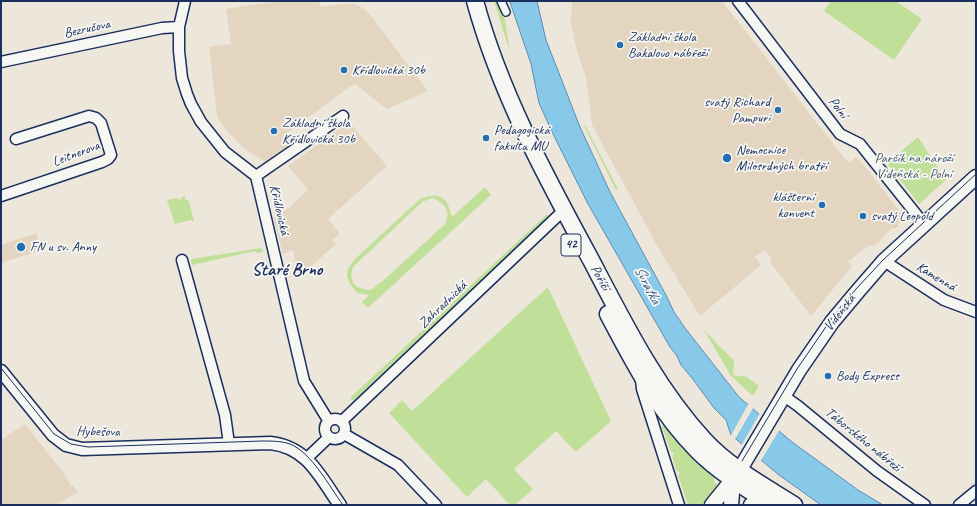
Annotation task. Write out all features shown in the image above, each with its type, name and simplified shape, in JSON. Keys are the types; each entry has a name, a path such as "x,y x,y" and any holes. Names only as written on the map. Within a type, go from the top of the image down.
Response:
{"main road":[{"name":"Poříčí","path":"464,1 494,91 512,131 651,369 670,400 706,442 771,505"},
{"name":"Poříčí","path":"475,1 491,52 504,86 560,213 641,375 661,407 685,437 704,457 738,473 794,505"},
{"name":"Vídeňská","path":"738,473 799,370 832,322 884,261 976,177"},
{"path":"712,505 738,473"},
{"path":"731,505 738,473"},
{"path":"751,505 761,503 771,505"}],"street":[{"name":"Křídlovická","path":"185,1 179,26 179,51 181,72 191,104 201,122 225,152 256,176 304,381 328,420"},
{"path":"501,1 506,12"},
{"name":"Polní","path":"738,1 840,134 860,144 924,224"},
{"name":"Bezručova","path":"1,62 162,28 179,26"},
{"name":"Leitnerova","path":"1,196 102,162 108,159 111,155 101,123 96,118 89,116 16,139"},
{"path":"256,176 343,116"},
{"name":"Zahradnická","path":"342,421 560,213"},
{"path":"182,260 224,415 229,444"},
{"name":"Kamenná","path":"884,261 944,300 976,312"},
{"name":"Hybešova","path":"1,371 46,428 57,439 71,447 82,449 229,444 281,444 293,449 306,459 340,505"},
{"name":"Poříčí","path":"641,375 642,389 679,505"},
{"name":"Táborského nábřeží","path":"784,396 877,471 925,505"},
{"path":"334,418 342,421 345,427 344,434 338,438 332,439 326,435 324,429 328,420 334,418"},
{"path":"344,434 398,465 436,505"},
{"path":"306,459 329,437"},
{"path":"959,505 976,491"}],"shaded area":[{"path":"279,1 319,1 320,7 355,4 363,8 369,13 428,91 387,109 355,84 286,134 292,142 265,162 240,145 223,126 217,116 209,47 231,44 226,9"},
{"name":"Nemocnice Milosrdných bratří","path":"572,1 722,1 845,159 849,163 856,157 858,158 905,218 898,224 899,226 894,229 892,228 875,245 868,246 848,262 852,266 811,316 770,262 772,259 765,250 755,257 761,265 700,316 659,249 592,125 586,77 577,52 571,22"},
{"path":"349,122 387,166 328,219 339,232 339,235 332,240 336,244 299,277 293,250 283,254 274,221 275,215 289,208 308,190 288,166"},
{"name":"FN u sv. Anny","path":"36,233 41,250 1,263 1,245"},
{"path":"25,424 65,475 71,486 73,485 78,492 56,505 1,505 1,440"}],"green space":[{"path":"494,1 498,1 504,13 510,52"},
{"path":"831,1 896,1 922,19 894,60 824,11"},
{"path":"585,125 618,189 616,190 584,126"},
{"name":"Parčík na nároží Vídeňská - Polní","path":"918,137 946,180 919,204 887,163"},
{"path":"485,187 491,195 368,308 362,302 369,295 357,293 350,284 347,276 349,268 356,258 420,199 433,196 442,198 448,205 452,217","holes":["432,198 446,208 448,215 445,224 371,290 357,287 354,284 352,277 353,267 422,202"]},
{"path":"185,196 185,199 189,201 194,222 191,220 175,224 167,200 178,198 180,201 182,197"},
{"path":"547,214 548,217 353,401 350,398"},
{"path":"261,248 263,252 257,253 255,251 192,265 191,259"},
{"path":"548,287 611,421 576,452 556,431 514,469 533,489 515,505 510,505 486,479 467,497 389,413 402,400 412,411"},
{"path":"704,330 734,361 733,375 747,377 759,386 753,396 731,376"},
{"path":"663,424 716,475 714,480 717,485 704,502 704,505 688,505 678,475 680,474 679,471 677,472 672,455 674,454 671,452 662,427"}],"water":[{"name":"Svratka","path":"510,1 537,1 546,40 580,127 610,192 674,312 685,328 739,397 792,442 858,490 883,505 821,505 779,475 731,435 726,420 714,408 681,365 588,204 539,103 531,64"}],"pier":[{"path":"749,403 753,408 734,441 730,437"},
{"path":"760,413 780,429 760,462 741,446"}],"tram line":[{"path":"742,461 797,369 830,321 856,289 883,260 976,174"},
{"path":"1,368 54,434 71,444 88,447 262,441 287,443 298,448 313,462 343,505"}],"place":[{"name":"Základní škola Bakalovo nábřeží","path":"620,45"},
{"name":"Křídlovická 30b","path":"344,70"},
{"name":"svatý Richard Pampuri","path":"778,110"},
{"name":"Základní škola Křídlovická 30b","path":"274,131"},
{"name":"Pedagogická fakulta MU","path":"486,138"},
{"name":"Nemocnice Milosrdných bratří","path":"727,158"},
{"name":"klášterní konvent","path":"822,205"},
{"name":"svatý Leopold","path":"863,216"},
{"name":"FN u sv. Anny","path":"21,247"},
{"name":"Body Express","path":"828,376"}],"district":[{"name":"Staré Brno","path":"287,270"}]}
